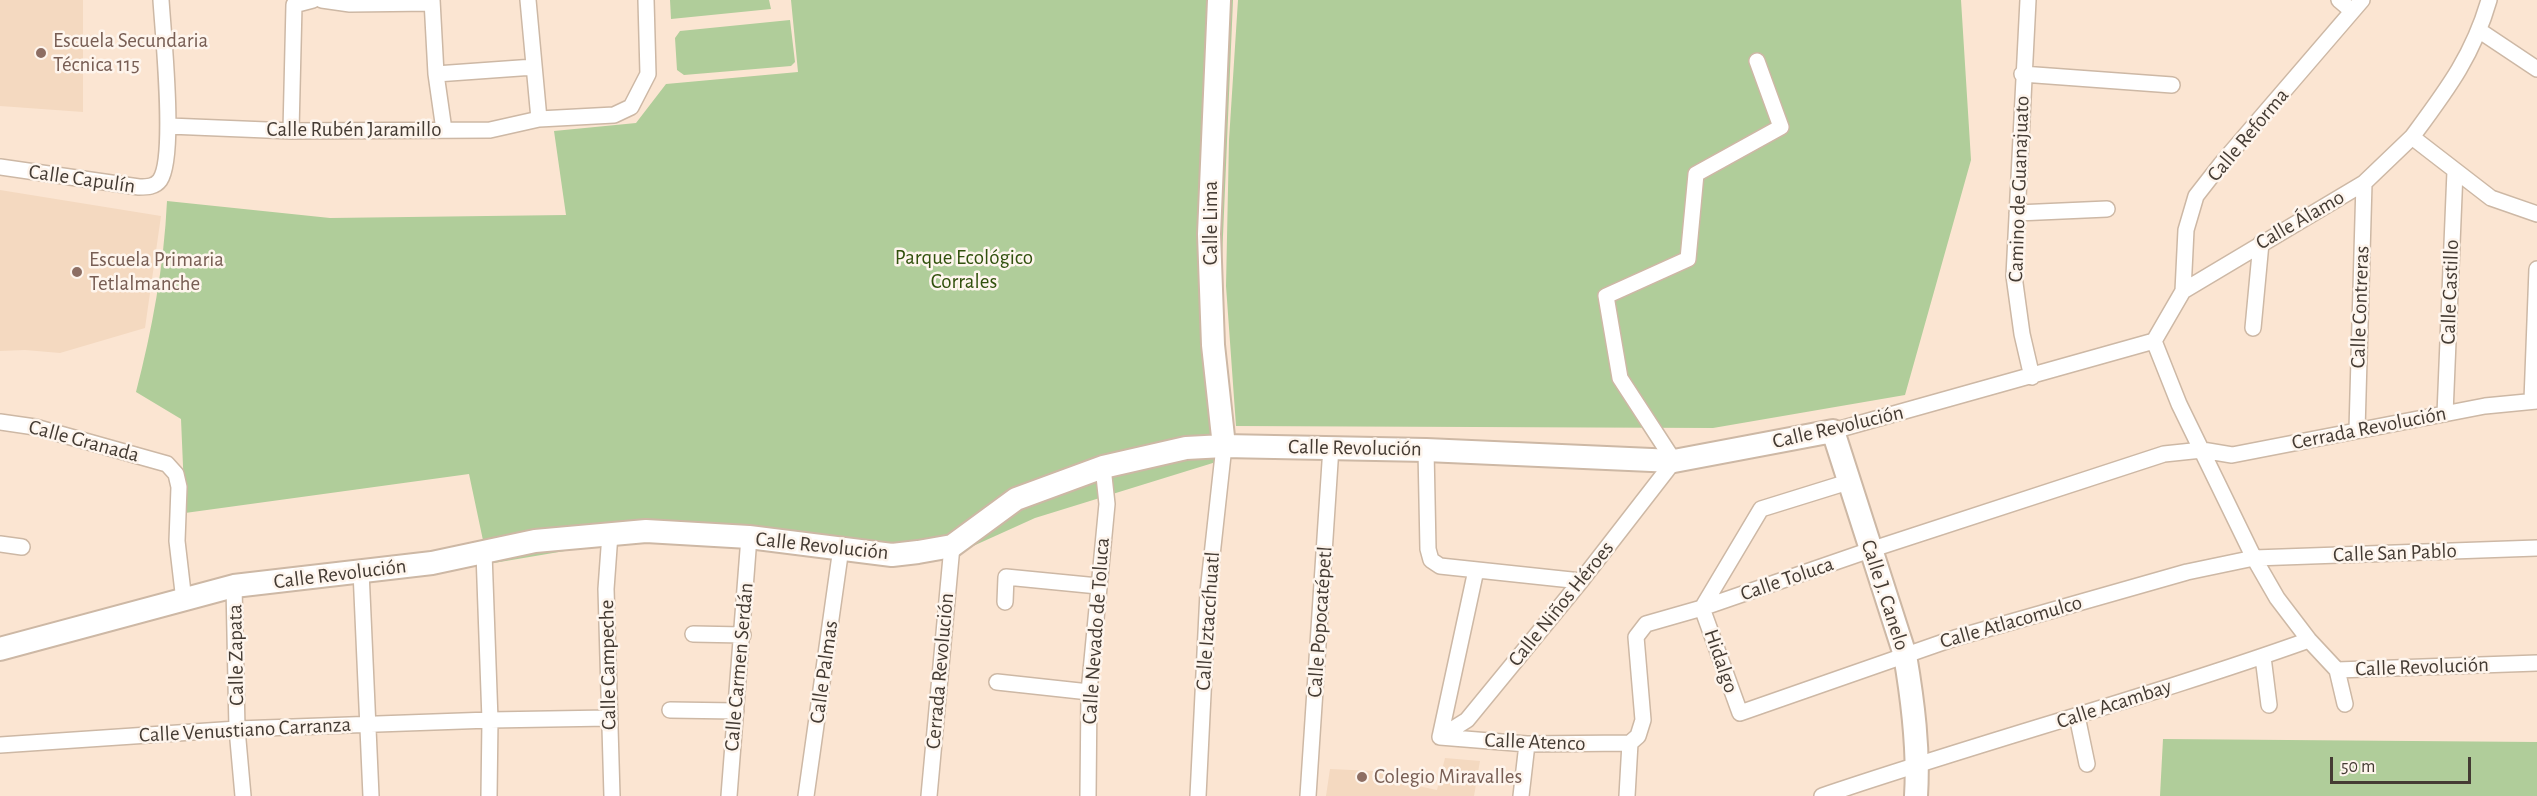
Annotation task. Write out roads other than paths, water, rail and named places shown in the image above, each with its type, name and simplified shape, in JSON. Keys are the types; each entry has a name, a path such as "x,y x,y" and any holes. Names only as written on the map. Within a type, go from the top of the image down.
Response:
{"street":[{"name":"Calle Capulín","path":"0,167 149,187 158,183 164,175 169,126 161,0"},
{"path":"291,131 294,5 314,0"},
{"path":"322,0 432,2 436,74 444,130"},
{"path":"528,0 539,119"},
{"name":"Calle Rubén Jaramillo","path":"169,126 291,131 490,130 539,119 614,115 632,107 648,74 646,0"},
{"name":"Calle Lima","path":"1219,0 1209,234 1213,345 1224,446"},
{"name":"Camino de Guanajuato","path":"2028,0 2022,74 2014,276 2031,377"},
{"path":"2339,0 2357,6"},
{"path":"2489,0 2480,31 2456,79 2412,137 2491,198 2537,214"},
{"name":"Calle Reforma","path":"2183,291 2186,230 2196,196 2357,6"},
{"path":"2480,31 2537,69"},
{"path":"1674,461 1620,378 1606,296 1688,259 1696,174 1781,127 1757,61"},
{"path":"436,74 534,67"},
{"path":"2022,74 2172,85"},
{"name":"Calle Álamo","path":"2154,341 2183,291 2364,183 2412,137"},
{"name":"Calle Castillo","path":"2445,414 2455,171"},
{"name":"Calle Contreras","path":"2357,430 2364,183"},
{"path":"2017,213 2107,209"},
{"path":"2253,328 2260,243"},
{"path":"2534,400 2537,269"},
{"name":"Calle Revolución","path":"0,649 234,586 432,563 535,541 646,531 749,537 892,555 952,546 1016,499 1103,467 1186,448 1331,447 1674,461 1833,431 2154,341 2179,404 2254,558 2277,598 2309,640 2337,670 2537,663"},
{"name":"Cerrada Revolución","path":"2202,450 2232,455 2485,406 2534,400"},
{"name":"Calle Granada","path":"0,422 36,427 167,464 176,474 179,487 177,541 184,601"},
{"name":"Calle J. Canelo","path":"1833,431 1905,656 1911,689 1918,763 1916,796"},
{"name":"Calle Iztaccíhuatl","path":"1198,796 1208,592 1224,446"},
{"name":"Calle Popocatépetl","path":"1308,796 1331,447"},
{"path":"1426,450 1428,549 1431,560 1440,566 1581,581"},
{"name":"Calle Toluca","path":"1627,796 1630,743 1638,736 1642,720 1636,637 1646,624 1702,608 1870,550 2164,454 2202,450"},
{"name":"Calle Niños Héroes","path":"1440,737 1467,720 1581,581 1674,461"},
{"name":"Calle Nevado de Toluca","path":"1088,796 1089,692 1107,504 1103,467"},
{"path":"1702,608 1761,509 1848,482"},
{"name":"Calle Campeche","path":"610,534 606,589 612,796"},
{"name":"Calle Carmen Serdán","path":"729,796 749,537"},
{"path":"0,544 22,547"},
{"name":"Cerrada Revolución","path":"929,796 952,546"},
{"name":"Calle Palmas","path":"806,796 841,548"},
{"name":"Calle San Pablo","path":"2254,558 2537,548"},
{"path":"484,553 490,720 489,796"},
{"name":"Calle Atlacomulco","path":"1740,713 1955,638 2187,572 2254,558"},
{"path":"1440,737 1476,570"},
{"path":"362,571 371,796"},
{"path":"1005,602 1006,577 1098,586"},
{"name":"Calle Zapata","path":"234,586 237,729 243,796"},
{"name":"Hidalgo","path":"1702,608 1740,713"},
{"path":"693,634 743,635"},
{"name":"Calle Acambay","path":"1822,796 1918,763 2263,657 2309,640"},
{"path":"2263,657 2269,705"},
{"path":"2337,670 2344,704"},
{"path":"997,682 1089,692"},
{"path":"670,710 736,711"},
{"path":"2077,716 2087,764"},
{"name":"Calle Venustiano Carranza","path":"0,746 237,729 609,718"},
{"name":"Calle Atenco","path":"1440,737 1527,744 1630,743"},
{"path":"1521,796 1527,744"}],"place":[{"name":"Escuela Secundaria Técnica 115","path":"41,53"},
{"name":"Escuela Primaria Tetlalmanche","path":"77,272"},
{"name":"Colegio Miravalles","path":"1362,777"}],"park label":[{"name":"Parque Ecológico Corrales","path":"964,270"}]}
